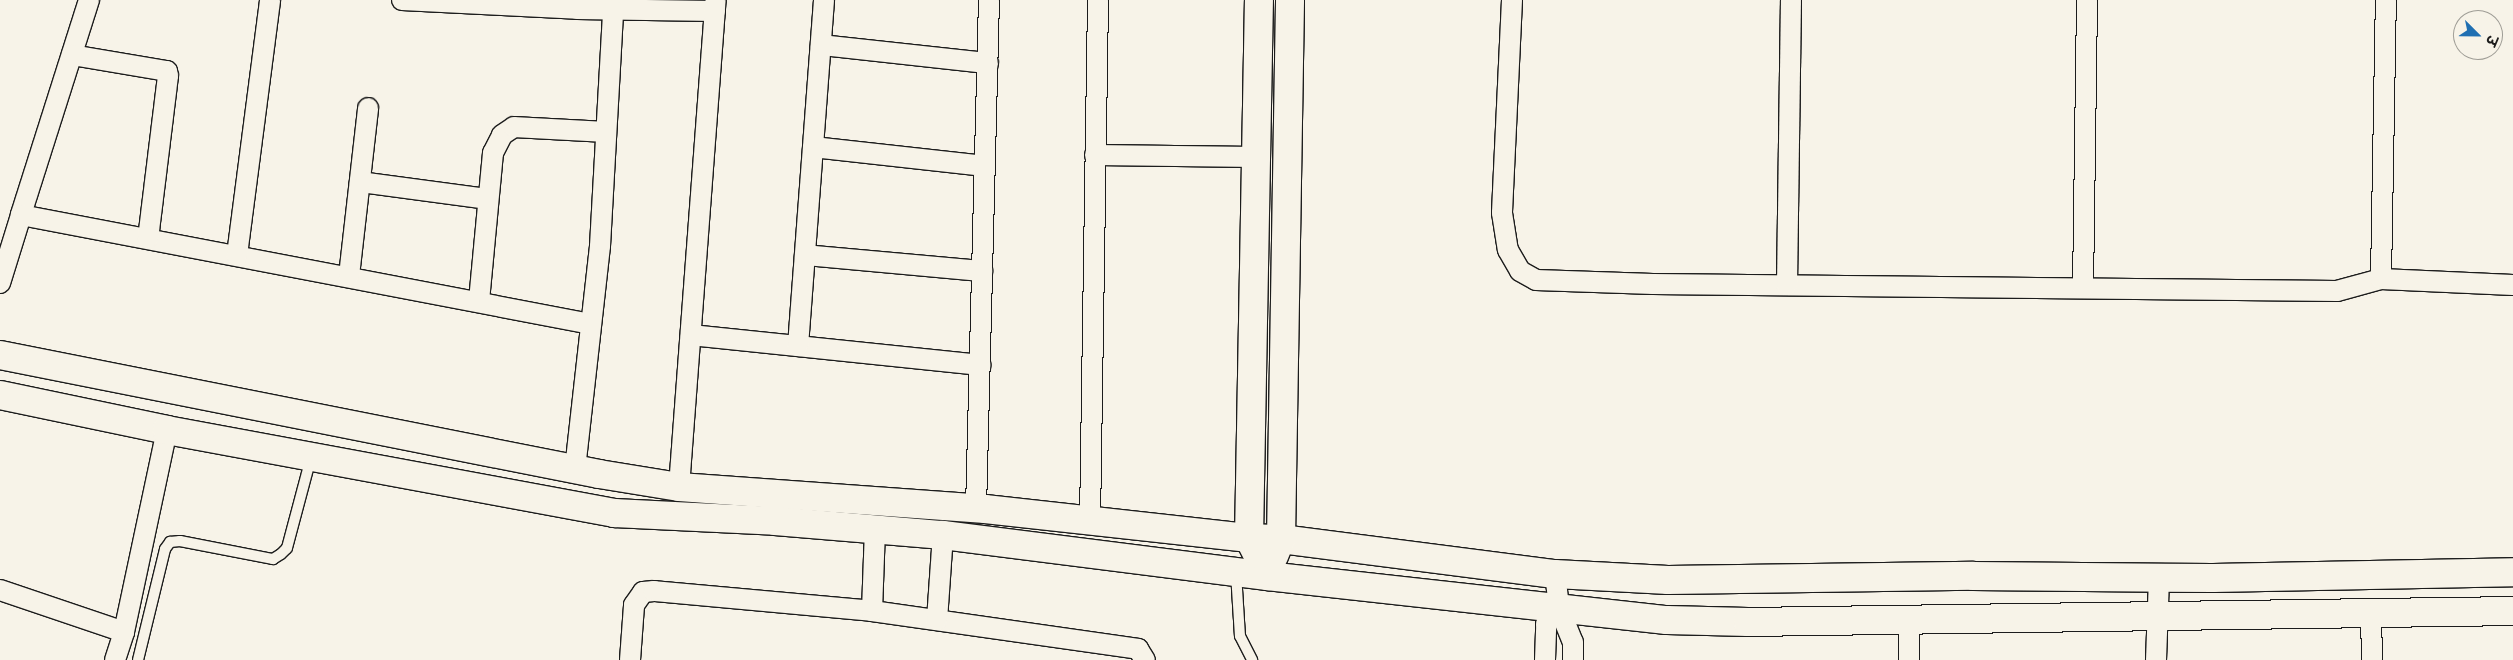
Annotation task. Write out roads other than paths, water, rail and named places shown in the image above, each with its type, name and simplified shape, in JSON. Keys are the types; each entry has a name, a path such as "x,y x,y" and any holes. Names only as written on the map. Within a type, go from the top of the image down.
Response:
{"street":[{"path":"0,283 20,214 89,0"},
{"path":"237,255 270,0"},
{"path":"402,0 484,2 613,10 716,5 679,487"},
{"path":"798,346 824,0"},
{"path":"976,509 989,0"},
{"path":"1090,521 1098,0"},
{"path":"1259,0 1250,538 1267,576"},
{"path":"1267,576 1281,539 1290,0"},
{"path":"1512,0 1502,213 1508,250 1520,272 1536,280 1787,285 2337,291 2381,279 2513,285"},
{"path":"1787,285 1791,0"},
{"path":"2083,288 2087,0"},
{"path":"2381,279 2386,0"},
{"path":"575,469 600,246 613,10"},
{"path":"821,45 988,63"},
{"path":"72,55 167,71 168,76 148,238"},
{"path":"349,276 368,108"},
{"path":"478,301 492,153 502,135 514,127 606,132"},
{"path":"813,148 985,166"},
{"path":"1095,155 1256,158"},
{"path":"360,182 488,199"},
{"path":"20,214 591,324"},
{"path":"805,255 982,271"},
{"path":"691,335 980,365"},
{"path":"0,355 575,469 679,487 976,509 1250,538 1281,539 1555,574 1668,580 1973,576 2159,577 2508,572 2507,611 1748,622 1667,620 1267,576 943,535 775,521 614,513 167,430 0,395"},
{"path":"115,660 124,632 167,430"},
{"path":"872,611 875,529"},
{"path":"937,620 943,535"},
{"path":"1555,574 1558,608 1573,642 1573,660"},
{"path":"2156,660 2159,577"},
{"path":"0,590 124,632"},
{"path":"630,660 634,605 643,592 872,611 1138,648 1145,660"},
{"path":"1545,660 1546,624 1558,608"},
{"path":"2371,613 2372,660"},
{"path":"1909,619 1909,660"}],"lane":[{"path":"138,660 165,549 170,542 180,541 273,559 287,548 311,457"},
{"path":"1236,572 1240,636 1252,660"}]}
